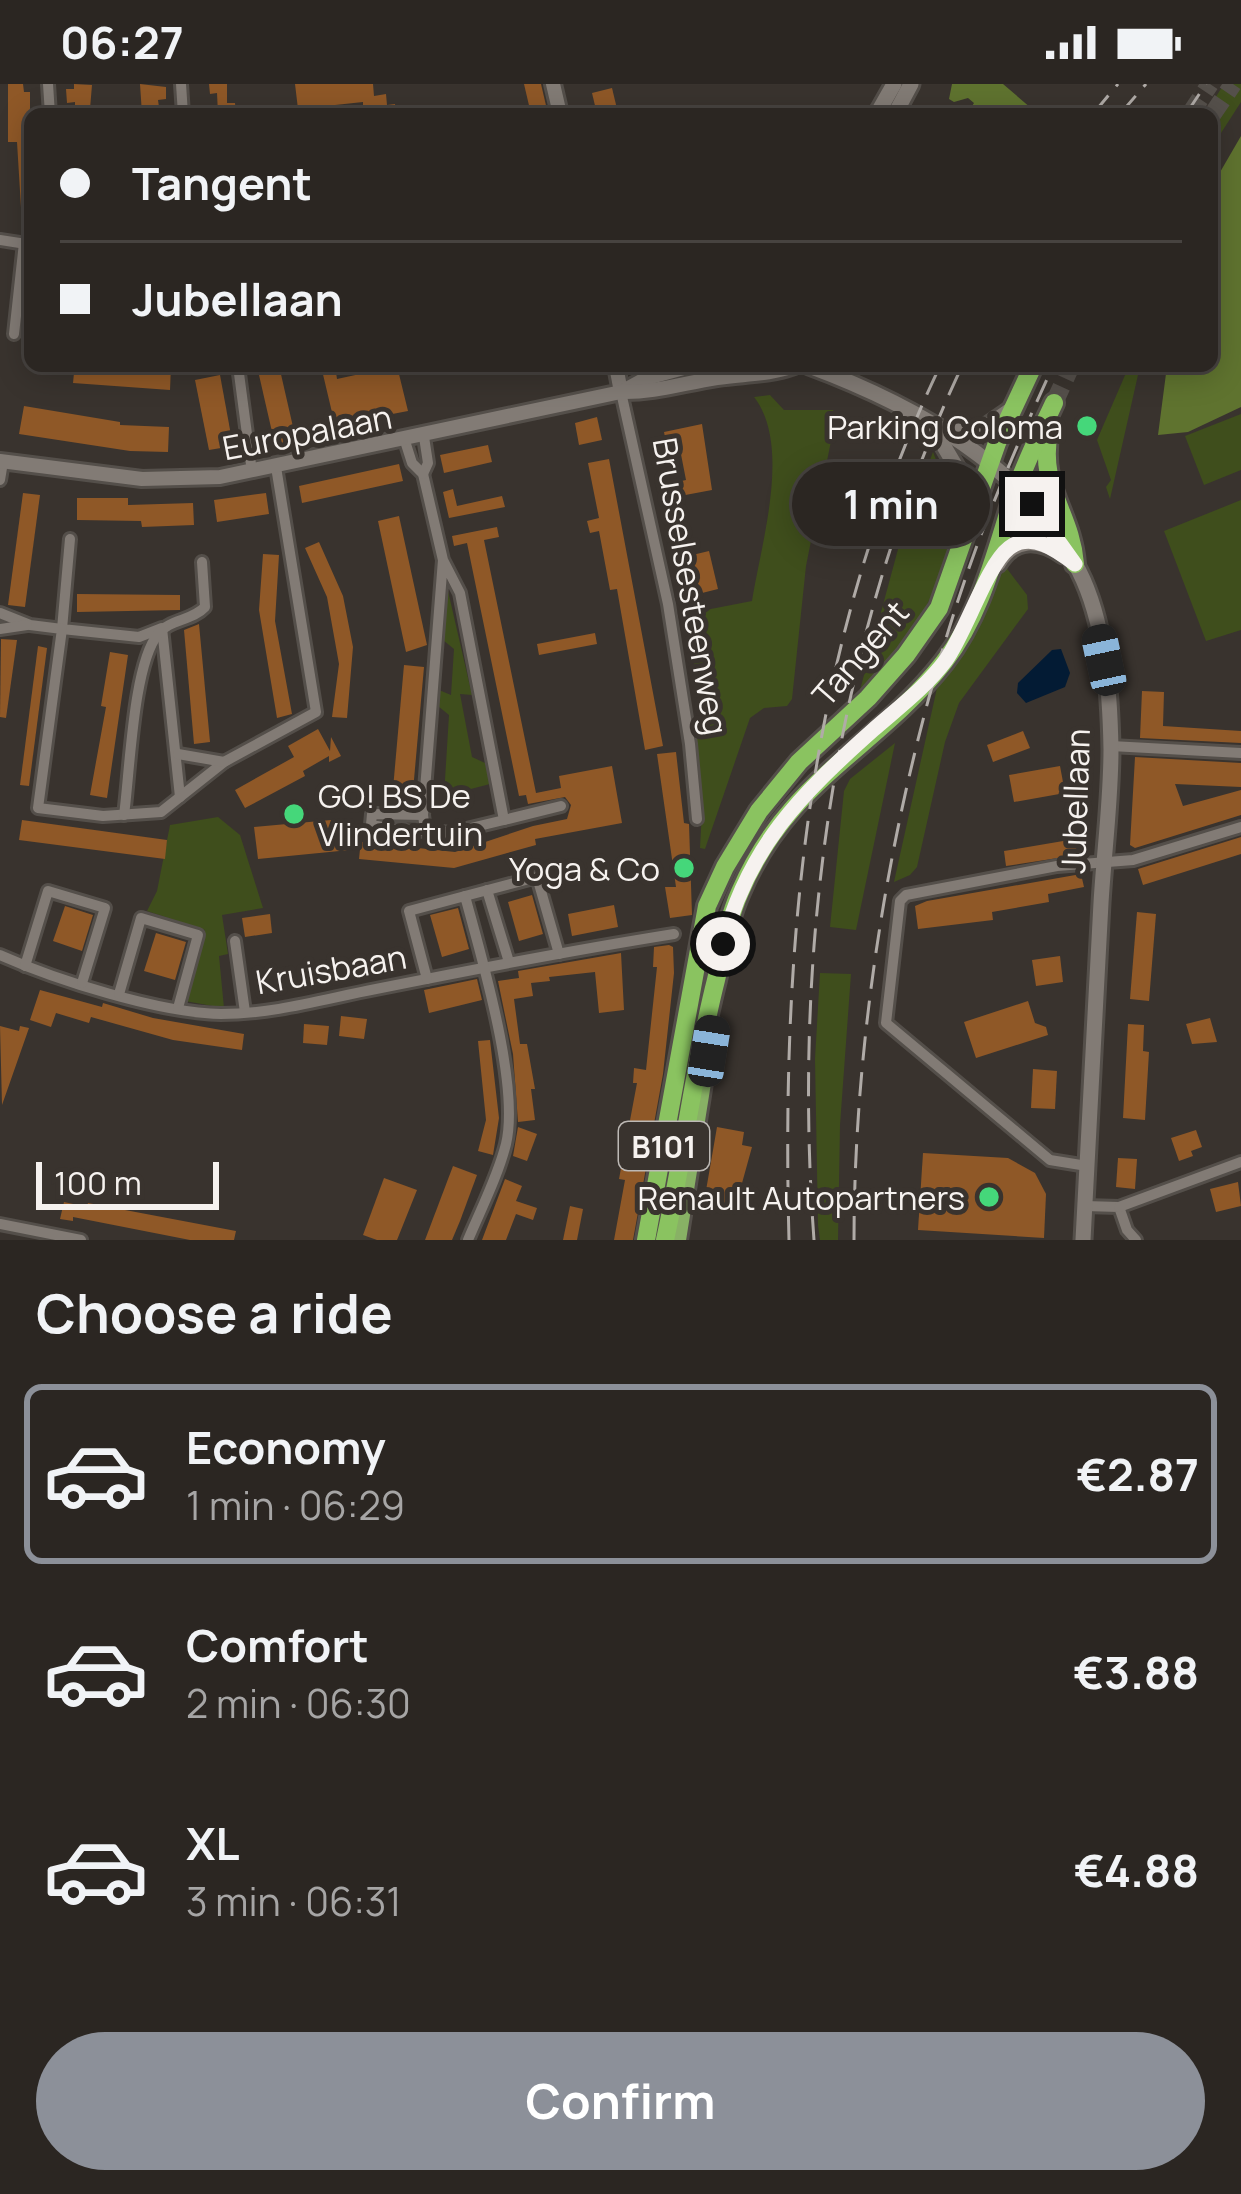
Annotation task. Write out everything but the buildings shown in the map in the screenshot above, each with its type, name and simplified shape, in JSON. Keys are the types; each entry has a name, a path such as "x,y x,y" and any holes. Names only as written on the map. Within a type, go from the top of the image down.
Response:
{"highway":[{"name":"Tangent","path":"646,1240 701,929 716,887 779,786 906,656 943,600 990,464 1031,372"},
{"name":"Tangent","path":"717,976 730,917 770,835 791,808 943,664 968,625 988,580 1017,488 1054,404 1047,469 1054,500 1071,531 1077,566"},
{"name":"B101","path":"665,1240 717,976"}],"main road":[{"name":"Jubellaan","path":"825,372 868,388 990,464 1017,488 1077,566 1086,590 1104,660 1111,746 1082,1240"},
{"path":"963,535 962,477 942,442 942,430 983,429 1012,409"},
{"path":"988,580 1008,549 1028,542 1052,547 1077,566"},
{"name":"B101","path":"678,1240 717,976"}],"street":[{"path":"14,334 24,264"},
{"path":"239,372 252,472"},
{"name":"Brusselsesteenweg","path":"617,372 668,604 697,819"},
{"name":"Europalaan","path":"621,392 670,372"},
{"name":"Europalaan","path":"1,462 184,480 252,472 621,392 649,393 779,372"},
{"path":"423,474 428,463 424,436"},
{"path":"405,441 412,463 423,474 443,560 460,593 504,820"},
{"path":"0,480 1,462"},
{"path":"70,538 38,808 103,816 161,812 224,762 316,712 276,467"},
{"path":"425,830 422,815 443,560"},
{"path":"0,613 30,625 140,637 198,615 206,607 202,562"},
{"path":"0,629 30,625"},
{"path":"162,628 180,797"},
{"path":"124,815 144,654 162,628"},
{"path":"1111,746 1241,753"},
{"path":"178,754 224,762"},
{"path":"422,815 372,814 371,824 412,832 450,832 561,806"},
{"path":"1087,1166 1050,1160 886,1024 900,901 917,893 1057,866 1133,860 1241,827"},
{"name":"Kruisbaan","path":"427,979 409,911 537,877 559,954"},
{"path":"488,890 508,962"},
{"path":"26,966 48,891 105,908 82,983"},
{"path":"465,896 509,1096 506,1143 469,1240"},
{"path":"119,994 141,918 198,934 178,1008"},
{"name":"Kruisbaan","path":"0,955 119,994 219,1014 287,1009 508,962 674,934"},
{"name":"Kruisbaan","path":"235,940 245,1012"},
{"path":"1084,1206 1119,1208 1241,1162"},
{"path":"1119,1208 1136,1240"},
{"path":"0,1224 81,1240"}],"green space":[{"path":"952,84 1003,84 1031,108 971,108 974,103 968,98 949,99"},
{"path":"1224,84 1241,84 1241,102 1218,138 1218,108 1209,108"},
{"path":"1241,136 1241,407 1188,432 1158,435 1166,372 1218,372 1218,176"},
{"path":"1126,372 1139,372 1110,499 1106,487 1111,480 1097,440"},
{"path":"770,395 784,410 833,410 836,416 806,566 792,699 787,706 764,708 750,718 705,849 700,848 702,811 690,719 703,716 685,614 752,601 772,468 765,417 754,397"},
{"path":"1241,414 1241,470 1204,485 1185,436"},
{"path":"933,452 944,480 958,489 941,572 900,650 860,690 904,527"},
{"path":"1241,500 1241,630 1206,641 1164,531"},
{"path":"1005,566 1027,595 1028,609 959,703 945,742 917,867 894,882 937,688 974,633"},
{"path":"448,591 472,695 460,694 472,757 485,763 490,784 444,796 449,715 438,706 439,690 451,695 454,649 443,640"},
{"path":"895,743 856,930 830,927 844,791 850,779"},
{"path":"218,817 240,835 263,908 222,915 228,954 219,956 224,1008 185,1001 205,930 147,911 157,891 170,825"},
{"path":"820,973 851,974 840,1125 838,1240 820,1240 818,1225 815,1059"}],"water":[{"path":"1061,649 1070,673 1065,687 1026,703 1017,693 1018,683 1052,650"}],"tunnel":[{"path":"1194,108 1210,84"},
{"path":"1217,108 1233,84"},
{"path":"1054,403 1068,372"}],"railway":[{"path":"1098,108 1118,84"},
{"path":"1125,108 1146,84"},
{"path":"1190,108 1206,84"},
{"path":"789,1240 791,1015 812,794 832,685 860,577 895,471 937,372"},
{"path":"814,1240 810,1016 832,793 882,575 918,469 959,372"},
{"path":"854,1240 871,985 901,813 943,647 969,568 1050,372"}],"place":[{"name":"Parking Coloma","path":"1087,426"},
{"name":"GO! BS De Vlindertuin","path":"294,814"},
{"name":"Yoga & Co","path":"684,868"},
{"name":"Renault Autopartners","path":"989,1197"}],"route":[{"path":"723,944 740,891 770,835 820,777 943,664 1004,553 1012,546 1038,543 1075,564 1032,504"}]}
